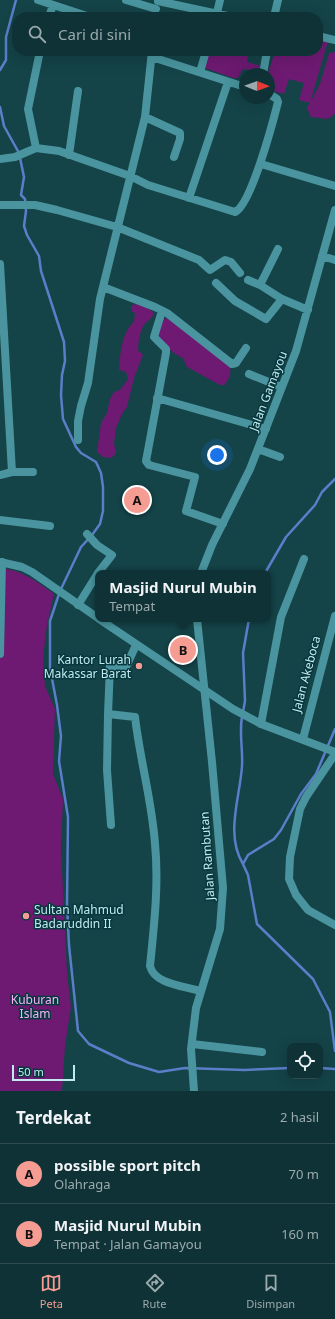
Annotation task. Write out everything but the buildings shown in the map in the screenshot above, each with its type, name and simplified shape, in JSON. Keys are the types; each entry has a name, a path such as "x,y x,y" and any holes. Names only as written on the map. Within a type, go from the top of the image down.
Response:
{"street":[{"path":"38,0 75,12"},
{"path":"126,0 190,12"},
{"path":"218,12 220,0"},
{"path":"275,12 278,0"},
{"path":"51,12 53,5"},
{"path":"323,37 335,40"},
{"path":"36,148 28,109 39,56"},
{"path":"78,440 78,421 88,383 103,287 145,117 152,56"},
{"path":"157,56 239,85"},
{"path":"200,72 205,56"},
{"path":"264,68 266,56"},
{"path":"189,198 228,82"},
{"path":"69,155 78,91"},
{"path":"0,159 15,157 36,148 59,151 130,176 148,185 232,212 239,210 245,201 261,164 262,154 278,102 275,98"},
{"path":"145,117 180,133 180,139 174,157"},
{"path":"261,164 335,186"},
{"path":"0,205 35,205 117,227 199,260 210,270 225,260 229,260 240,273"},
{"name":"Jalan Gamayou","path":"202,570 258,449 296,351 335,210"},
{"path":"260,285 278,249"},
{"path":"322,256 335,260"},
{"path":"0,264 3,371 12,472"},
{"path":"248,280 260,285 282,299 308,310"},
{"path":"216,283 235,301 266,319 282,299"},
{"path":"103,287 162,311 232,364 236,363 246,348"},
{"path":"162,311 154,337 166,349 146,463 194,476 196,480 186,511 223,524"},
{"path":"249,374 281,387"},
{"path":"157,398 266,429"},
{"path":"258,449 280,457"},
{"path":"0,475 12,472 33,472"},
{"path":"0,520 50,526"},
{"path":"87,534 94,542 112,555 100,570"},
{"path":"261,724 281,617 304,559"},
{"path":"0,654 1,562 22,567 51,585 95,617"},
{"path":"78,605 95,578"},
{"name":"Jalan Akeboca","path":"303,739 335,616"},
{"path":"102,622 233,709 261,724 303,739 333,752 306,796 300,809 290,857 289,879 290,886 301,904 308,910 335,925"},
{"path":"196,622 204,690"},
{"path":"111,826 107,770 110,666 125,669 136,645"},
{"name":"Jalan Rambutan","path":"194,1091 191,1064 192,1044 200,991 220,928 223,904 212,762 204,690"},
{"path":"108,714 135,717 136,736 151,811 156,863 150,966 151,973 159,980 200,991"},
{"path":"192,1044 262,1052"}],"green space":[{"path":"323,40 328,41 310,103 299,100 304,83 289,79 284,94 275,92 275,68 270,68 273,56 323,56"},
{"path":"335,52 335,114 328,119 311,117 307,108 320,84 329,53"},
{"path":"205,56 248,56 247,62 261,66 260,68 239,68 238,78 233,78 202,67"},
{"path":"136,304 145,306 154,313 151,319 144,325 140,334 138,350 143,355 134,378 127,407 116,428 114,443 116,453 111,458 103,457 97,452 101,423 107,413 110,399 114,392 120,390 128,379 126,372 119,370 120,357 124,337 134,322 135,313 132,312 131,306"},
{"path":"173,317 231,360 230,376 225,385 220,385 187,367 183,358 172,351 163,342 158,335 159,323 164,319"},
{"path":"127,491 149,497 146,508 124,503"},
{"name":"Kuburan Islam","path":"0,568 22,574 54,594 47,625 43,658 45,686 55,709 53,774 63,799 61,849 67,973 71,1007 65,1046 62,1091 0,1091"}],"waterway":[{"path":"13,12 16,0"},
{"path":"0,70 6,60 6,37 12,15"},
{"path":"0,107 4,126 19,153 24,177 21,195 25,199 26,211 24,226 27,235 39,256 41,271 64,342 65,361 62,375 61,395 63,419 76,447 81,453 96,462 101,473 103,487 103,511 100,524 81,547 61,589"},
{"path":"267,570 286,537 315,505 322,492 335,479"},
{"path":"59,594 50,621 50,668 61,736 59,761 68,817 67,905 69,945 78,1031 89,1044 129,1063 159,1072 185,1068 244,1070 287,1068"},
{"path":"243,712 245,701 243,653 248,622"},
{"path":"242,717 242,766 234,828 235,841 243,864"},
{"path":"335,729 316,774 301,794 281,830 274,839 248,855 243,864 248,875 257,924 313,979 330,1012 335,1051"},
{"path":"323,1068 335,1069"}],"place":[{"name":"possible sport pitch","path":"137,500"},
{"name":"Masjid Nurul Mubin","path":"183,650"},
{"name":"Kantor Lurah Makassar Barat","path":"139,666"},
{"name":"Sultan Mahmud Badaruddin II","path":"26,916"}]}
